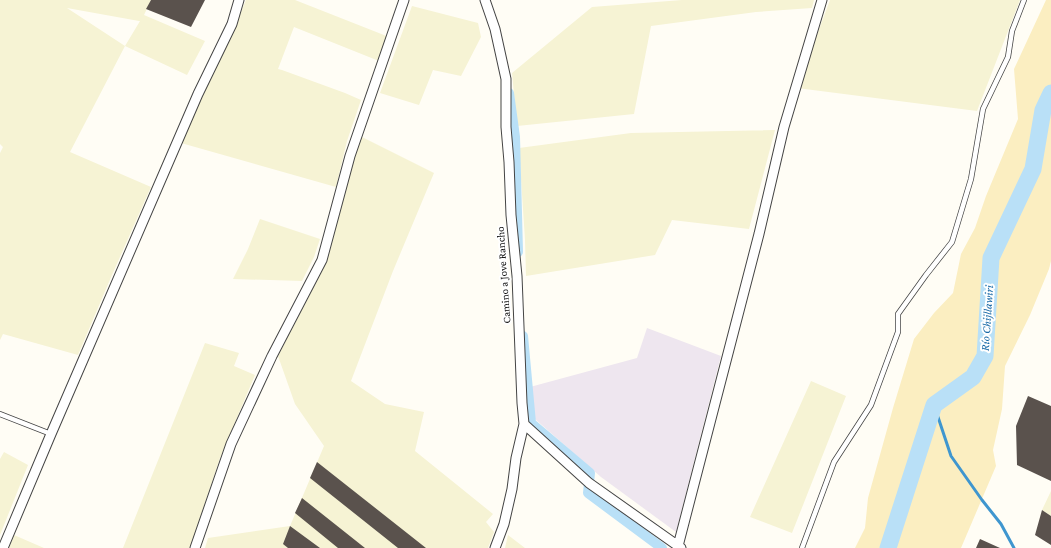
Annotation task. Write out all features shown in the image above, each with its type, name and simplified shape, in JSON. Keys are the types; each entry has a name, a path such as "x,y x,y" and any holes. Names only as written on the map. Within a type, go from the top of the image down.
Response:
{"street":[{"path":"3,548 198,94 232,24 239,0"},
{"path":"195,548 231,444 272,356 322,260 350,156 404,0"},
{"name":"Camino a Jove Rancho","path":"485,0 495,29 506,79 506,127 510,162 511,215 517,276 524,424 504,524 495,548"},
{"path":"524,424 589,483 680,547 757,242 784,127 822,0"}],"lane":[{"path":"802,548 834,462 871,404 898,332 898,314 952,242 971,179 983,110 1008,57 1012,31 1024,0"},
{"path":"0,414 51,434"}],"shaded area":[{"path":"0,0 151,0 144,15 205,41 187,75 125,46 70,152 151,187 78,355 3,334 0,340 0,153 3,147 0,144","holes":["67,8 139,21 140,21 125,46"]},
{"path":"246,0 295,0 389,37 379,61 294,27 278,69 361,100 347,141 336,187 181,143 201,96 233,31"},
{"path":"682,0 814,0 812,8 756,12 651,26 634,114 517,126 512,73 592,7"},
{"path":"830,0 1020,0 977,111 797,88"},
{"path":"412,6 478,23 481,37 461,76 433,70 419,105 380,93"},
{"path":"775,130 749,229 672,220 655,255 526,276 519,148 631,133"},
{"path":"360,136 434,173 393,271 351,381 385,404 424,412 415,451 493,514 486,522 494,532 488,548 205,548 208,538 290,526 324,446 295,404 278,356 328,257"},
{"path":"260,219 320,239 314,257 302,281 233,279 248,249"},
{"path":"647,328 721,356 676,532 601,477 535,419 530,387 637,358"},
{"path":"205,343 239,353 234,366 255,375 220,458 190,548 123,548"},
{"path":"811,381 846,396 792,533 750,517"},
{"path":"4,452 28,465 0,535 0,459"},
{"path":"1051,491 1051,516 1042,510"},
{"path":"14,535 44,548 9,548"},
{"path":"508,535 525,548 505,548"}],"sand":[{"path":"1046,0 1051,0 1051,261 1030,315 1005,366 1002,409 993,450 996,466 961,548 855,548 865,528 868,498 914,339 934,313 953,293 961,254 975,228 986,196 1018,119 1014,69"}],"building":[{"path":"151,0 205,0 191,27 146,9"},
{"path":"1028,396 1051,406 1051,481 1017,465 1016,426"},
{"path":"317,462 426,548 398,548 310,478"},
{"path":"302,498 365,548 338,548 295,513"},
{"path":"1042,510 1051,516 1051,545 1035,535"},
{"path":"290,526 320,548 288,548 283,544"},
{"path":"980,539 1000,548 976,548"}],"waterway":[{"path":"509,93 515,137 518,252"},
{"name":"Río Chijllawiri","path":"888,548 934,405 973,377 985,356 991,258 1033,169 1043,110 1051,93"},
{"path":"523,336 531,423 590,473 588,493 662,548"},
{"path":"934,405 951,456 1001,524 1014,548"}]}
